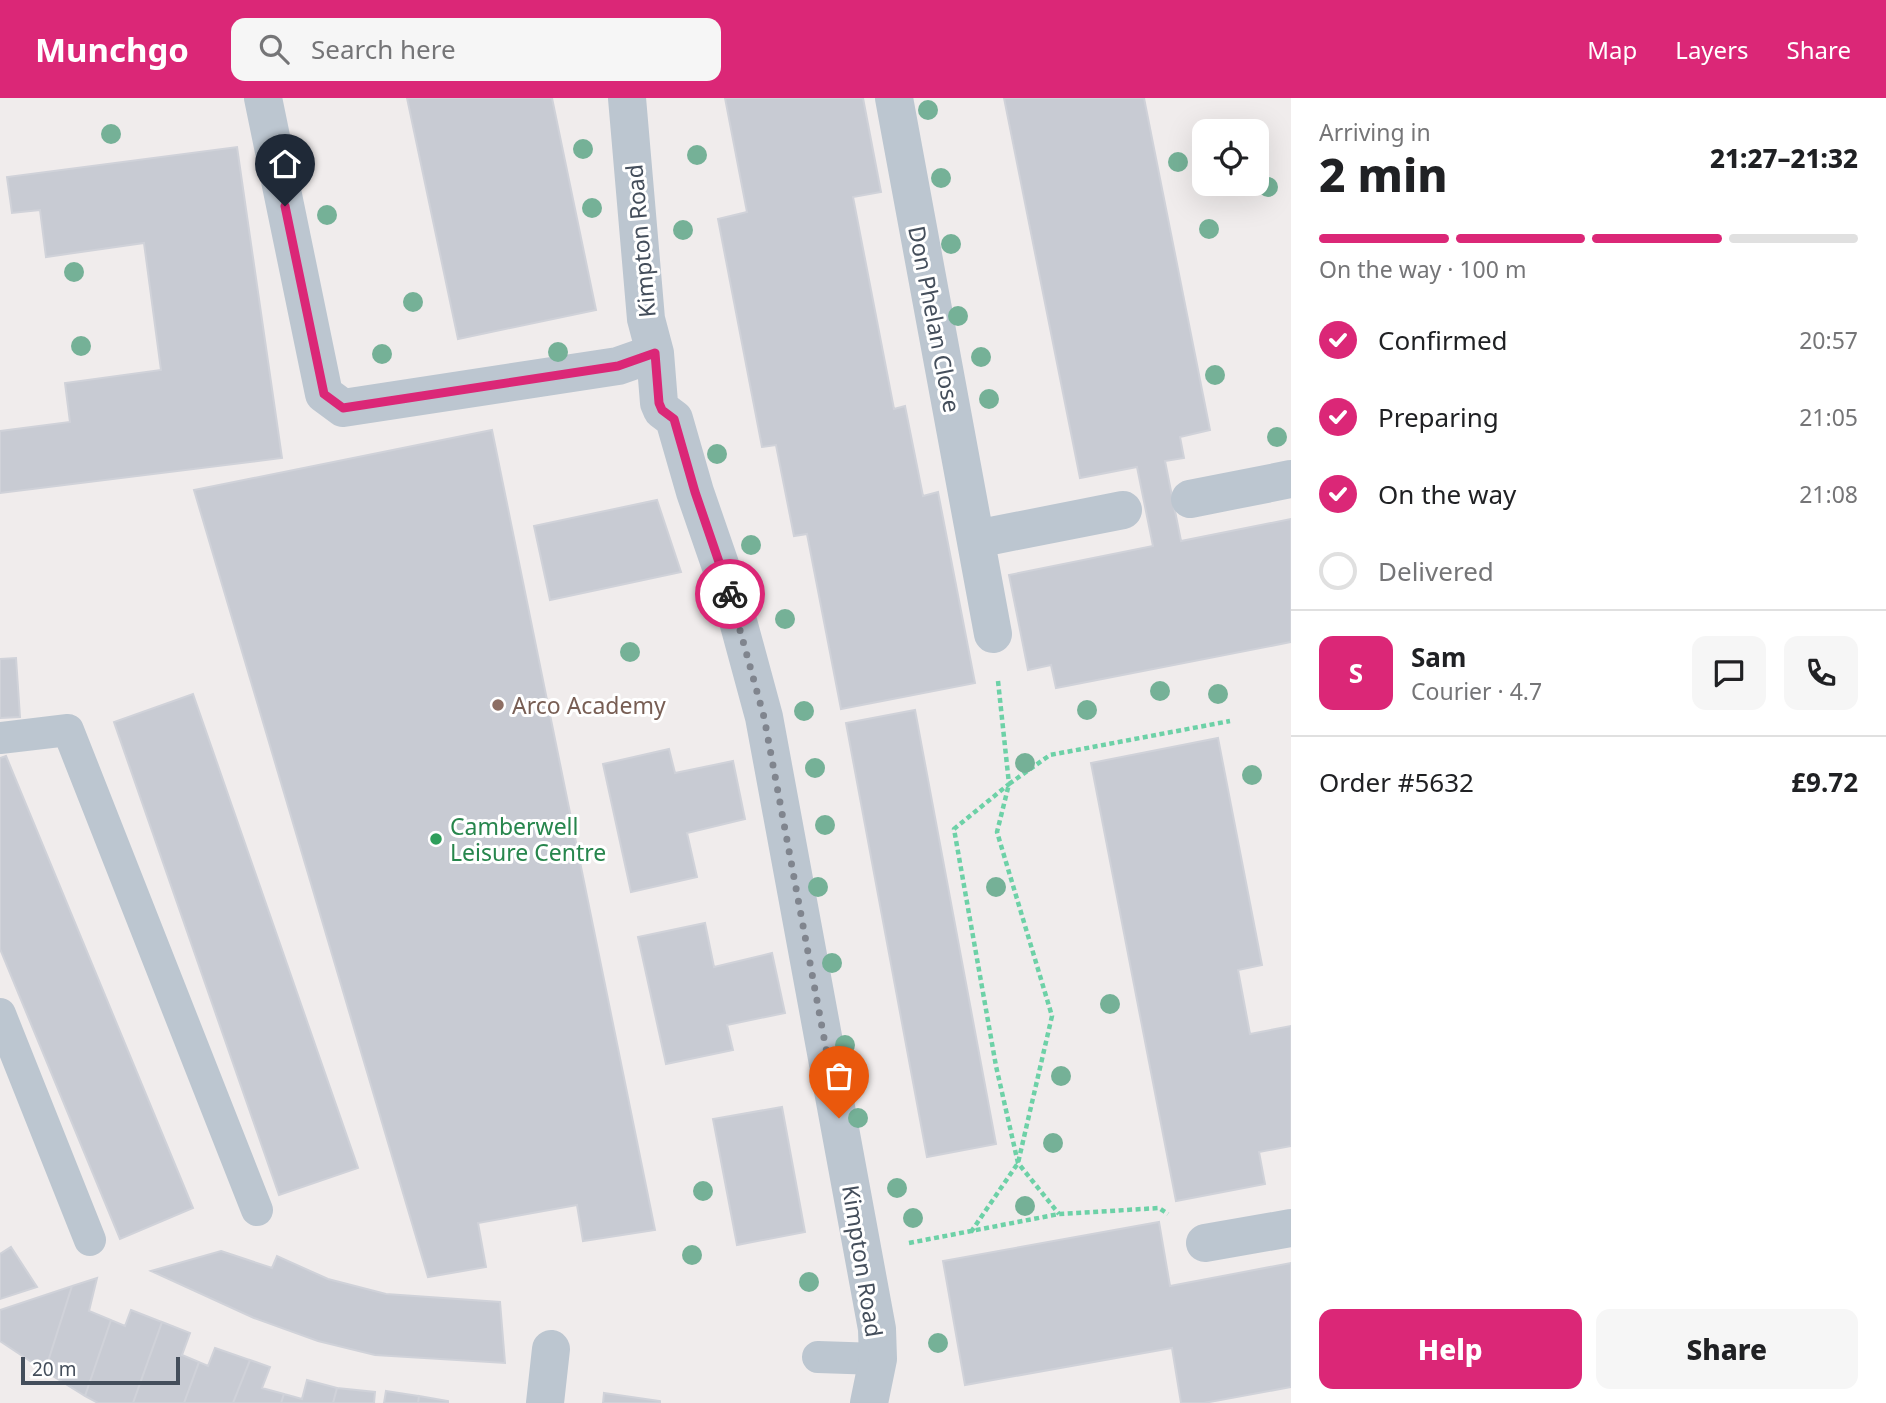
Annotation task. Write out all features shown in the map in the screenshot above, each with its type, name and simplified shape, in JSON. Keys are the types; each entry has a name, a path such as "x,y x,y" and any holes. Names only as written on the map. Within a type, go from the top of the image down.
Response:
{"street":[{"path":"262,98 324,394 343,408 618,366 655,353"},
{"name":"Kimpton Road","path":"627,98 646,319 655,353 659,403 662,410 674,419 695,492 732,599 764,717 877,1329 878,1359 869,1403"},
{"name":"Don Phelan Close","path":"894,98 993,634"},
{"path":"1190,499 1291,479"},
{"path":"976,539 1124,510"},
{"path":"1205,1243 1291,1228"},
{"path":"545,1403 551,1349"}],"lane":[{"path":"0,738 68,730 257,1210"},
{"path":"0,1014 90,1240"},
{"path":"818,1357 878,1359"}],"path":[{"path":"971,1231 1018,1163 1052,1016 997,832 1009,784 993,634"},
{"path":"1059,1214 1018,1163 996,1066 954,829 1050,755 1230,721"},
{"path":"864,1252 1059,1214 1159,1208 1205,1243"}],"building":[{"path":"407,98 552,98 596,310 458,339"},
{"path":"725,98 863,98 881,192 853,197 894,409 905,406 923,496 938,492 975,683 841,709 807,534 794,536 776,445 762,447 718,219 747,212"},
{"path":"1004,98 1144,98 1210,430 1180,437 1184,458 1165,461 1181,541 1291,519 1291,642 1056,688 1051,665 1028,670 1009,575 1153,546 1137,467 1080,478"},
{"path":"237,147 282,458 0,493 0,431 70,422 65,383 161,370 144,243 46,257 40,210 12,213 7,177"},
{"name":"Camberwell Leisure Centre","path":"492,430 655,1230 583,1241 577,1205 478,1223 486,1267 428,1277 194,490"},
{"path":"657,500 681,572 550,600 534,526"},
{"path":"16,658 20,717 0,718 0,659"},
{"path":"193,694 358,1168 279,1195 114,722"},
{"path":"915,710 996,1144 927,1157 846,723"},
{"path":"1218,738 1262,965 1238,970 1250,1034 1291,1026 1291,1146 1259,1152 1265,1184 1176,1201 1091,763"},
{"path":"669,749 675,773 733,761 745,819 687,833 697,877 631,892 603,764"},
{"path":"6,756 193,1208 120,1239 0,949 0,758"},
{"path":"705,923 714,967 772,953 785,1013 727,1025 733,1050 666,1064 638,937"},
{"path":"782,1107 805,1232 737,1245 713,1119"},
{"path":"1159,1222 1170,1286 1291,1263 1291,1387 1204,1403 1181,1403 1172,1348 965,1385 943,1261"},
{"path":"11,1247 37,1287 0,1299 0,1254"},
{"path":"221,1251 272,1268 277,1256 328,1279 386,1294 500,1302 505,1363 375,1355 318,1341 254,1318 151,1271"},
{"path":"97,1278 89,1311 111,1320 85,1396 45,1371 72,1286"},
{"path":"72,1286 45,1371 0,1341 0,1310"},
{"path":"131,1310 162,1322 133,1403 98,1403 85,1396 111,1320 125,1326"},
{"path":"162,1322 190,1333 182,1355 199,1362 184,1403 133,1403"},
{"path":"215,1348 250,1360 233,1403 184,1403 199,1362 208,1366"},
{"path":"250,1360 270,1367 262,1388 284,1394 281,1403 233,1403"},
{"path":"307,1380 337,1388 333,1403 281,1403 284,1394 302,1399"},
{"path":"337,1388 375,1392 374,1403 333,1403"},
{"path":"386,1391 419,1396 418,1403 384,1403"},
{"path":"604,1393 660,1401 660,1403 603,1403"},
{"path":"419,1396 448,1401 448,1403 418,1403"}],"way so far":[{"path":"730,594 764,717 839,1118"}],"place":[{"name":"Arco Academy","path":"498,705"},
{"name":"Camberwell Leisure Centre","path":"436,839"}],"route":[{"path":"285,206 324,394 343,408 618,366 655,353 659,403 662,410 674,419 695,492 730,594"}]}
